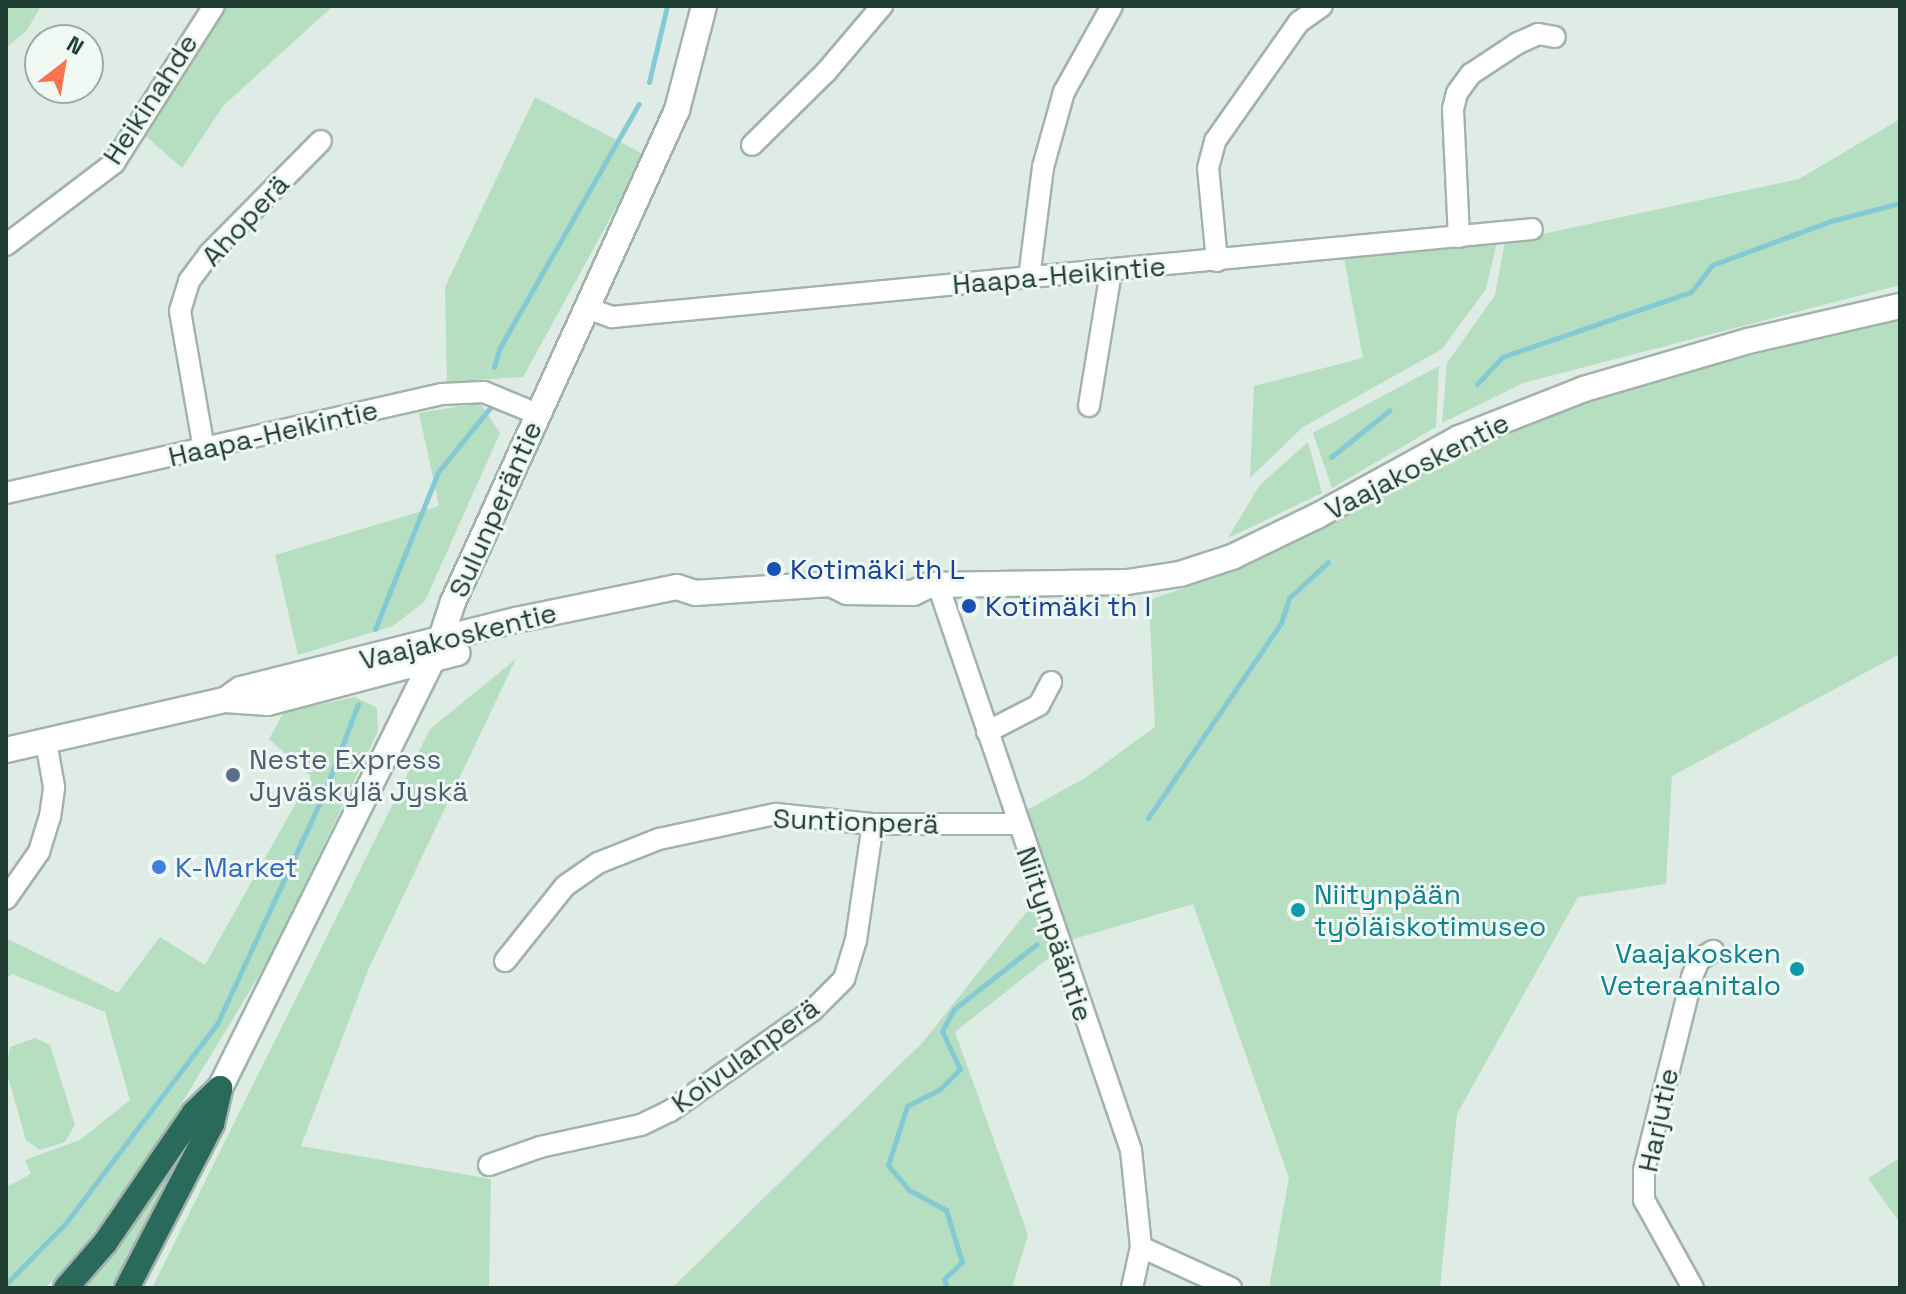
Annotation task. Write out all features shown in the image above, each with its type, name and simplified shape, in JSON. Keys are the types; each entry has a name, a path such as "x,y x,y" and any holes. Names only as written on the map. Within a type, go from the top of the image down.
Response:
{"highway":[{"path":"66,1288 105,1243 194,1113 220,1088"},
{"path":"127,1288 212,1124 220,1088"}],"main road":[{"name":"Sulunperäntie","path":"220,1088 436,650 537,414 677,110 704,6"},
{"name":"Vaajakoskentie","path":"6,750 225,700 268,703 436,650 677,587 695,593 831,584 847,592 913,593 934,585 1127,582 1180,574 1232,557 1317,516 1459,438 1584,389 1748,341 1900,306"}],"street":[{"name":"Heikinahde","path":"6,245 114,163 214,6"},
{"path":"752,145 826,72 882,6"},
{"path":"1029,278 1043,167 1064,92 1112,6"},
{"path":"1217,261 1208,168 1215,141 1231,112 1299,22 1322,6"},
{"path":"1459,237 1453,109 1457,93 1471,74 1518,43 1538,34 1555,37"},
{"name":"Ahoperä","path":"204,449 180,311 189,281 209,254 321,141"},
{"name":"Haapa-Heikintie","path":"587,308 612,317 1532,229"},
{"path":"1089,406 1111,271"},
{"name":"Haapa-Heikintie","path":"6,493 442,394 484,392 537,414"},
{"name":"Niitynpääntie","path":"934,585 1131,1150 1141,1247 1132,1288"},
{"path":"987,732 1039,705 1051,682"},
{"path":"6,899 39,852 50,817 54,787 46,741"},
{"name":"Suntionperä","path":"505,961 565,886 598,863 659,839 776,814 873,824 1017,824"},
{"name":"Koivulanperä","path":"489,1165 540,1147 641,1125 670,1111 813,1010 844,979 856,940 873,824"},
{"name":"Harjutie","path":"1693,1288 1644,1200 1644,1170 1692,977 1699,960 1713,951"},
{"path":"1141,1247 1231,1288"}],"green space":[{"path":"6,6 41,6 30,24 24,24 24,33 6,48"},
{"path":"218,6 333,6 223,106 182,168 139,130"},
{"path":"535,97 645,155 523,377 447,382 445,287"},
{"path":"1900,119 1900,285 1523,383 1442,423 1447,363 1495,295 1505,242 1799,179"},
{"path":"1497,242 1486,289 1442,349 1303,427 1250,478 1254,386 1363,358 1343,253"},
{"path":"1900,316 1900,654 1672,776 1666,884 1578,897 1457,1114 1440,1288 1269,1288 1289,1178 1193,904 1060,943 1016,816 1085,778 1155,727 1149,600 1239,569 1464,449 1586,400"},
{"path":"1439,366 1436,427 1332,488 1313,433"},
{"path":"480,403 500,433 425,601 393,626 298,655 275,555 439,506 419,413"},
{"path":"1308,442 1322,493 1228,538 1259,486"},
{"path":"516,659 369,968 301,1146 491,1179 489,1288 152,1288 430,729"},
{"path":"355,697 377,708 378,731 272,954 131,1187 55,1279 44,1288 6,1288 6,1187 31,1174 25,1160 80,1140 130,1100 105,1012 12,974 6,979 6,938 118,993 160,937 205,965 311,776 269,739 284,712"},
{"path":"1040,895 1050,957 955,1032 1028,1235 1012,1288 672,1288 923,1042"},
{"path":"35,1038 50,1045 75,1125 65,1142 40,1150 26,1140 6,1070 10,1047"},
{"path":"207,1112 118,1288 79,1288"},
{"path":"1900,1158 1900,1223 1868,1178"}],"waterway":[{"path":"649,82 667,6"},
{"path":"494,367 499,349 639,104"},
{"path":"1477,384 1502,357 1691,292 1712,265 1831,221 1900,203"},
{"path":"375,629 438,472 493,404"},
{"path":"1331,457 1390,410"},
{"path":"1148,818 1281,623 1289,598 1328,562"},
{"path":"6,1284 65,1224 217,1024 325,791 358,704"},
{"path":"947,1288 944,1279 962,1262 946,1210 909,1190 888,1165 907,1106 940,1089 960,1069 942,1031 954,1009 1037,944"}],"place":[{"name":"Kotimäki th L","path":"774,569"},
{"name":"Kotimäki th I","path":"969,606"},
{"name":"Neste Express Jyväskylä Jyskä","path":"233,775"},
{"name":"K-Market","path":"159,867"},
{"name":"Niitynpään työläiskotimuseo","path":"1298,910"},
{"name":"Vaajakosken Veteraanitalo","path":"1797,969"}]}
